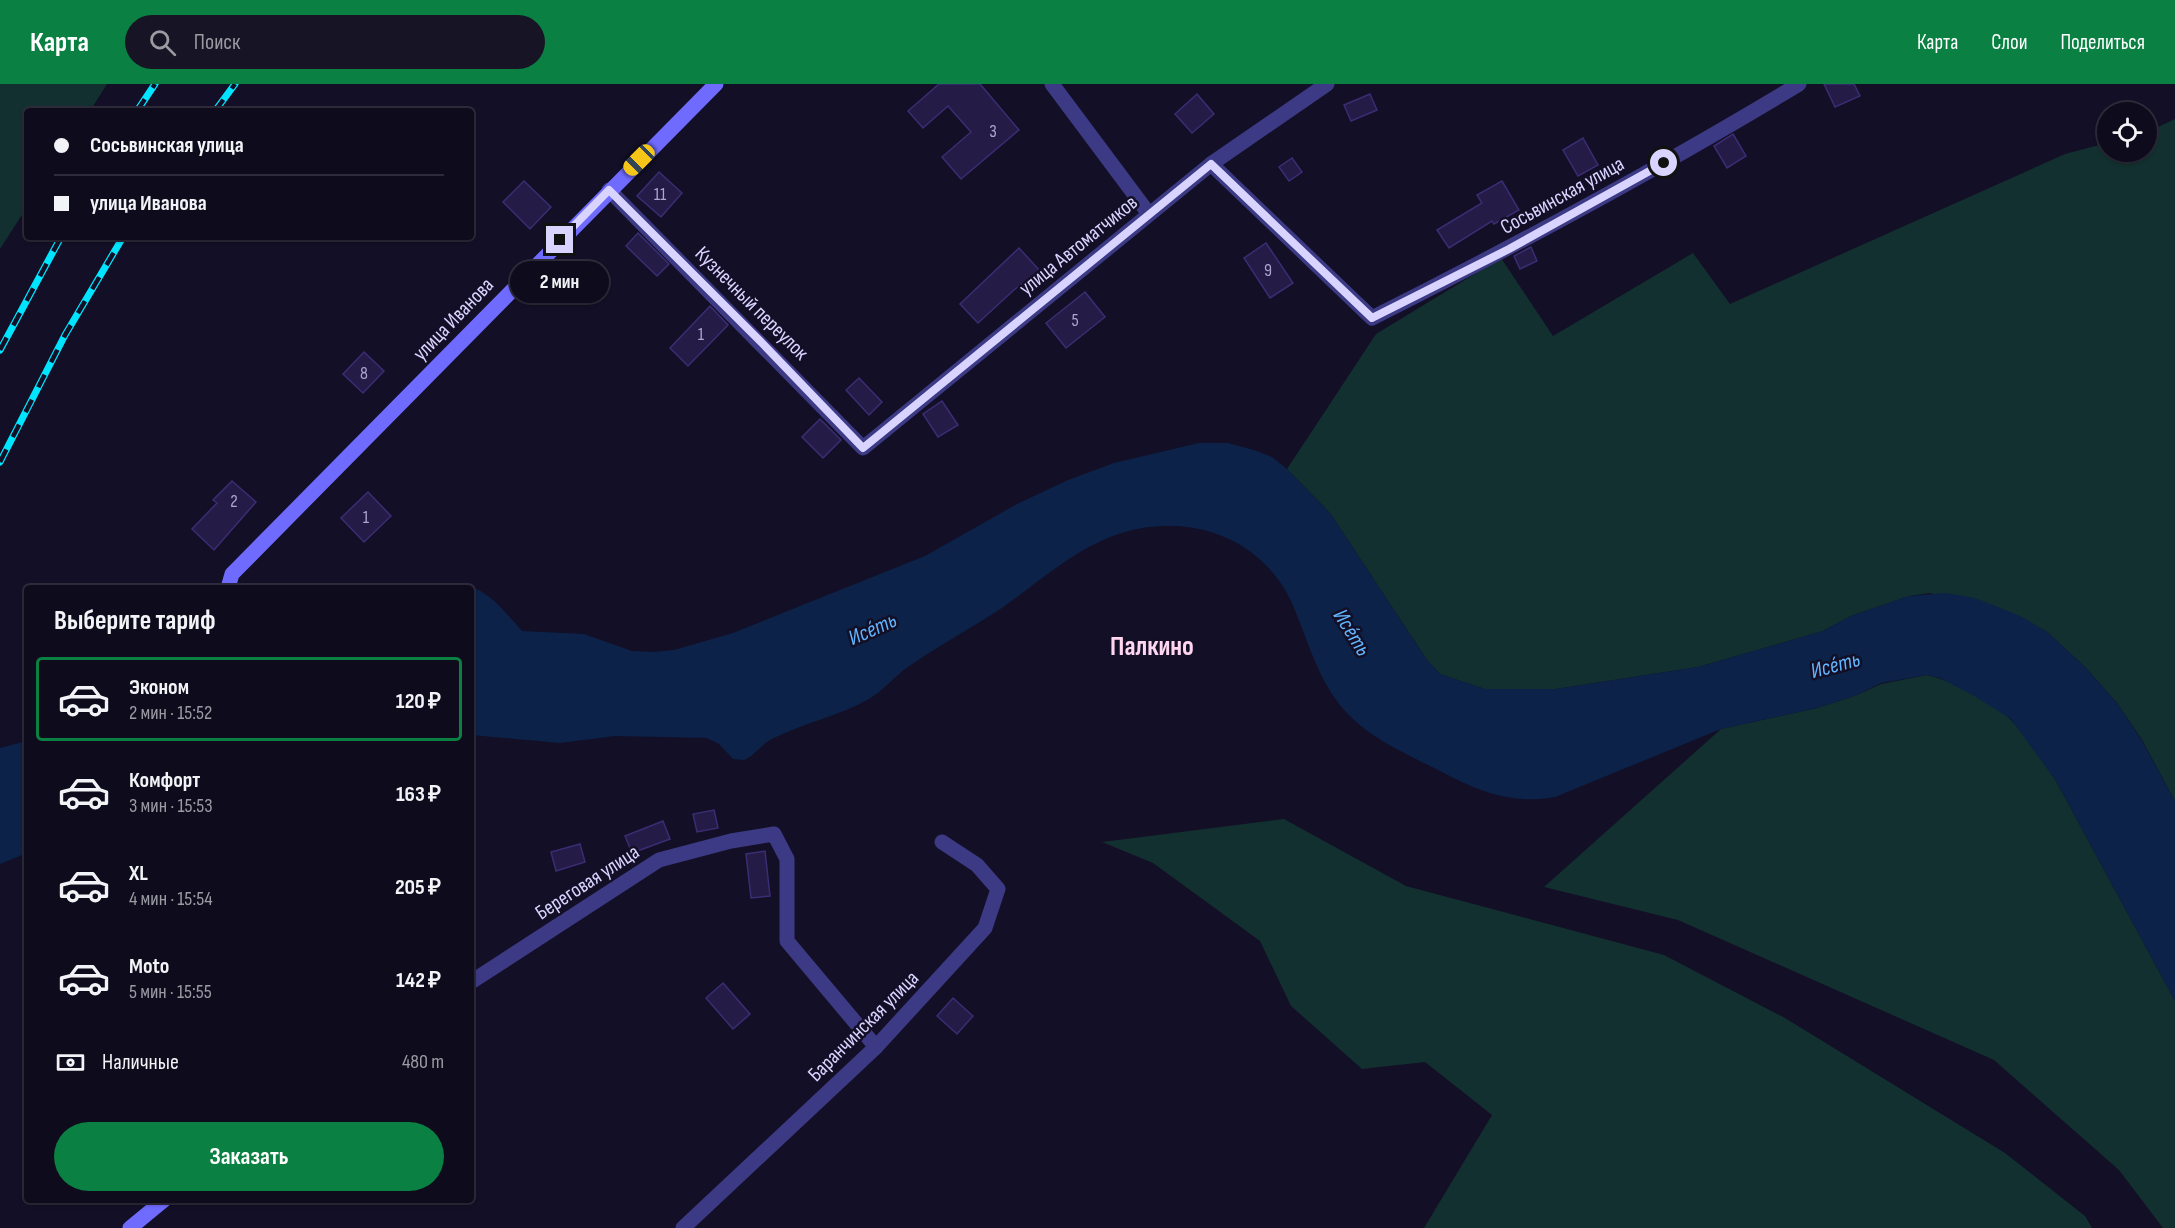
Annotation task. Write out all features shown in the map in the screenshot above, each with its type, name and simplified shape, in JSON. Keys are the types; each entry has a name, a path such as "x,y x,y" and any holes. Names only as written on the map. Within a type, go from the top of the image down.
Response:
{"street":[{"name":"улица Иванова","path":"229,585 232,574 716,84"},
{"path":"1052,84 1149,214"},
{"name":"улица Автоматчиков","path":"863,448 1211,164 1327,84"},
{"name":"Сосьвинская улица","path":"1211,164 1372,318 1509,249 1722,130 1799,84"},
{"name":"Кузнечный переулок","path":"609,190 863,448"},
{"name":"Береговая улица","path":"474,980 659,860 731,841 774,834 787,859 787,941 876,1047"},
{"name":"Баранчинская улица","path":"683,1228 876,1047 985,928 998,889 978,865 942,842"},
{"path":"130,1228 160,1203"}],"green space":[{"path":"0,84 107,84 92,108 24,108 24,212 0,249"},
{"path":"2175,119 2175,801 2142,740 2117,703 2086,668 2046,631 1930,593 1909,596 1851,616 1823,631 1698,667 1556,689 1485,689 1440,674 1427,660 1330,513 1287,469 1376,334 1501,258 1553,336 1693,253 1730,304 2065,154 2097,146 2097,162 2157,162 2157,127"},
{"path":"1927,675 1948,682 1984,700 2012,721 2024,735 2056,781 2175,1001 2175,1228 2163,1228 2119,1170 1994,1060 1678,920 1544,887 1721,729 1817,708 1857,695 1881,684"},
{"path":"1284,819 1406,886 1664,955 1785,1018 2005,1153 2085,1216 2092,1228 1424,1228 1492,1115 1425,1062 1362,1069 1291,1006 1260,941 1153,863 1102,842"}],"water":[{"name":"Исе́ть","path":"1199,443 1228,443 1272,457 1330,513 1427,660 1440,674 1485,689 1556,689 1698,667 1823,631 1851,616 1909,596 1946,593 1975,598 2020,616 2046,631 2086,668 2117,703 2142,741 2175,801 2175,1001 2056,781 2011,719 1940,678 1927,675 1881,683 1857,695 1817,708 1721,729 1555,797 1509,798 1481,790 1454,778 1367,731 1347,713 1328,687 1291,601 1278,579 1262,561 1243,546 1199,529 1175,526 1150,527 1125,532 1091,546 1060,565 1002,608 908,667 869,699 772,739 744,760 733,759 719,744 707,738 615,736 560,743 474,735 474,588 498,604 522,631 584,634 632,651 674,650 733,633 925,556 1017,504 1068,480 1114,463"},
{"path":"24,742 24,854 0,864 0,748"}],"building":[{"path":"939,84 980,84 1019,130 961,179 942,157 971,132 948,106 923,128 908,111"},
{"path":"1824,84 1854,84 1860,96 1835,107"},
{"path":"1197,94 1214,114 1192,133 1175,114"},
{"path":"1370,94 1377,110 1351,121 1344,105"},
{"path":"1733,134 1746,156 1727,168 1714,146"},
{"path":"1583,138 1598,165 1578,176 1563,150"},
{"path":"1292,158 1302,172 1289,181 1279,167"},
{"path":"659,172 682,193 661,217 637,196"},
{"path":"524,181 551,207 530,229 503,202"},
{"path":"1502,181 1519,210 1494,224 1492,221 1449,248 1437,230 1482,203 1477,195"},
{"path":"638,233 669,264 657,276 626,246"},
{"path":"1266,243 1293,283 1270,298 1244,258"},
{"path":"1531,247 1537,261 1520,269 1514,256"},
{"path":"1019,248 1040,271 1015,289 978,323 960,304"},
{"path":"1085,292 1105,317 1066,348 1046,323"},
{"path":"710,306 728,325 688,366 670,348"},
{"path":"364,352 384,371 363,393 343,374"},
{"path":"859,378 882,402 869,415 846,390"},
{"path":"942,401 958,425 938,437 923,414"},
{"path":"820,419 841,440 823,458 802,437"},
{"path":"232,481 256,502 214,550 192,529 217,503 213,500"},
{"path":"368,492 391,516 364,542 341,518"},
{"path":"714,810 718,828 697,832 693,814"},
{"path":"663,821 670,839 632,853 625,836"},
{"path":"580,844 585,862 556,871 551,852"},
{"path":"765,851 770,896 751,898 746,854"},
{"path":"723,983 750,1014 733,1029 706,998"},
{"path":"953,998 973,1016 957,1034 937,1016"}],"railway":[{"path":"139,108 155,84"},
{"path":"217,108 235,84"},
{"path":"0,350 59,240"},
{"path":"0,462 65,335 121,240"}],"district":[{"name":"Палкино","path":"1152,646"}],"route":[{"path":"560,240 609,190 713,293 863,448 1211,164 1372,318 1509,249 1664,163"}]}
